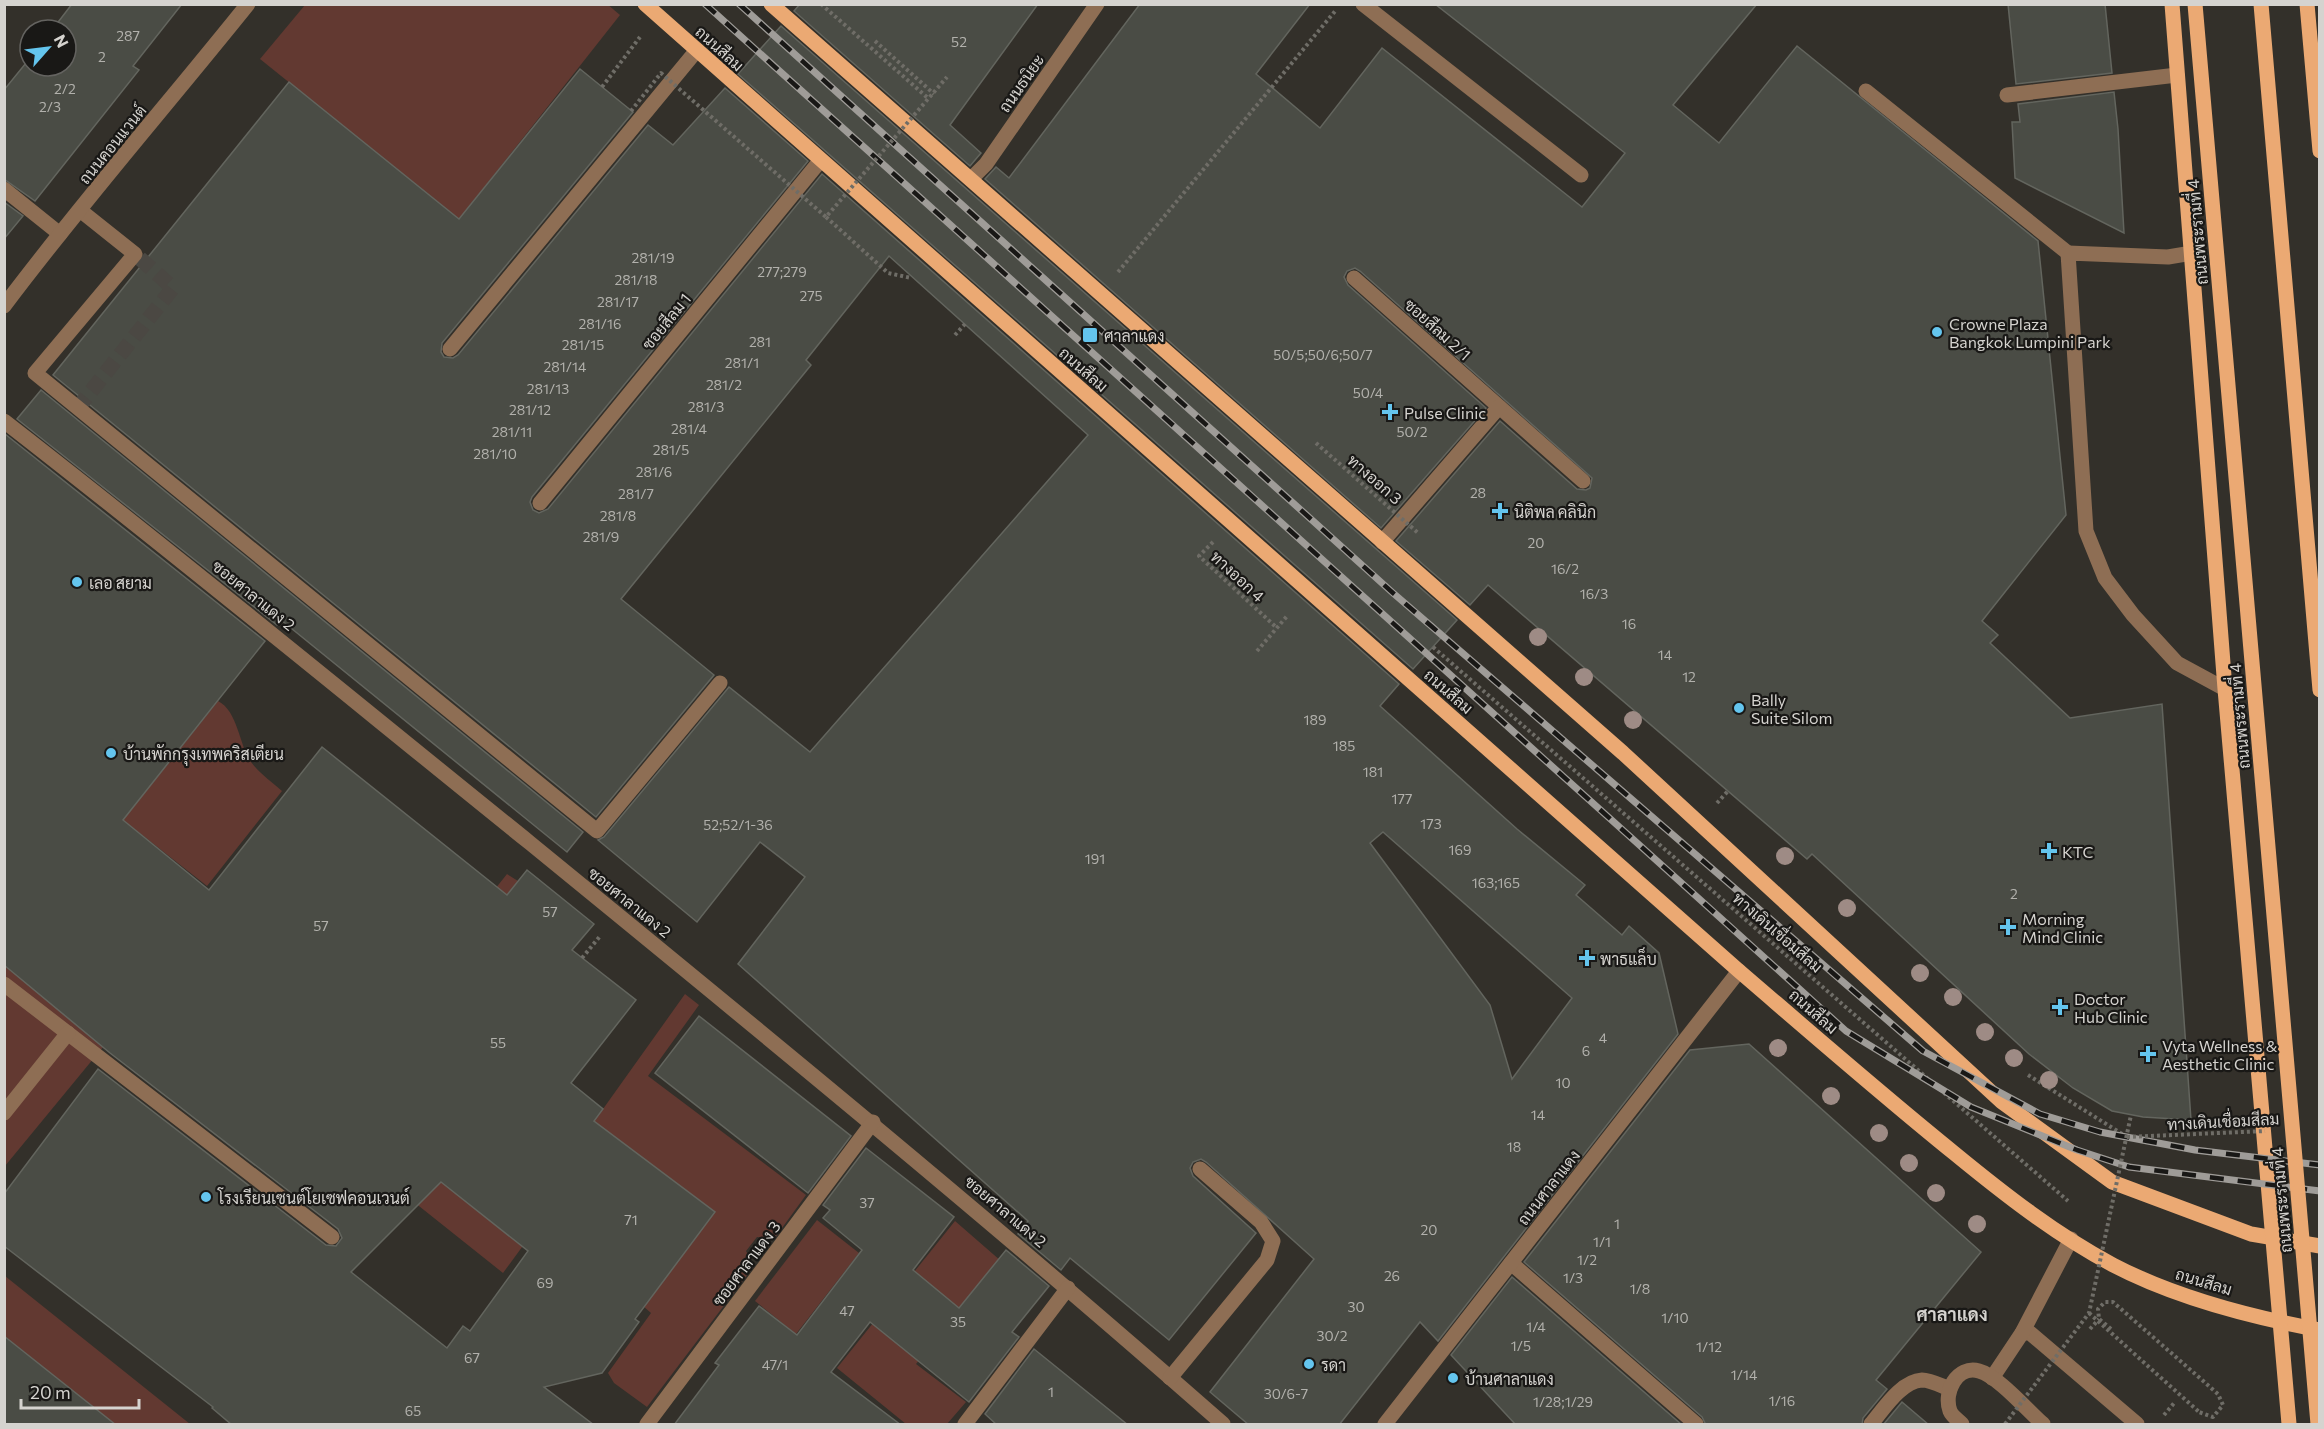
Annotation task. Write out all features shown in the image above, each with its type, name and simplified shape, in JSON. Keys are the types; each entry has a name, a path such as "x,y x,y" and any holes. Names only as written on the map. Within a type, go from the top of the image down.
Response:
{"main road":[{"name":"ถนนสีลม","path":"645,4 1739,971 1904,1113 2030,1214 2113,1265 2170,1291 2280,1323 2319,1330"},
{"path":"771,4 1623,753 2002,1102 2112,1182 2251,1234 2319,1246"},
{"name":"ถนนพระรามที่ 4","path":"2172,4 2225,689 2289,1425"},
{"name":"ถนนพระรามที่ 4","path":"2195,4 2318,1425"},
{"path":"2261,4 2319,690"},
{"path":"2307,4 2319,151"}],"street":[{"name":"ถนนคอนแวนต์","path":"4,306 248,4"},
{"name":"ถนนธนิยะ","path":"971,179 986,164 1097,4"},
{"path":"1363,4 1581,175"},
{"path":"450,349 697,50"},
{"path":"2007,95 2177,75"},
{"path":"1866,91 2068,253 2168,257 2192,253"},
{"name":"ซอยสีลม 1","path":"540,503 820,161"},
{"path":"4,189 60,234"},
{"path":"81,211 135,254 35,373 597,831 720,683"},
{"path":"2068,253 2086,531 2105,578 2133,615 2177,663 2225,689"},
{"name":"ซอยสีลม 2/1","path":"1354,278 1582,481"},
{"path":"1382,542 1499,407"},
{"name":"ซอยศาลาแดง 2","path":"4,421 158,541 873,1122 1068,1288 1223,1425"},
{"name":"ถนนศาลาแดง","path":"1385,1425 1739,971"},
{"path":"4,984 332,1237"},
{"path":"4,1113 68,1033"},
{"name":"ซอยศาลาแดง 3","path":"647,1425 873,1122"},
{"path":"1170,1378 1267,1260 1273,1241 1262,1222 1200,1169"},
{"path":"1992,1378 2022,1333 2071,1239"},
{"path":"1511,1263 1696,1425"},
{"path":"965,1425 1068,1288"},
{"path":"2022,1333 2030,1334 2136,1425"},
{"path":"1962,1425 1950,1412 1947,1396 1959,1375 1971,1370 1981,1371 1992,1378 2043,1425"},
{"path":"1871,1425 1897,1395 1910,1384 1923,1380 1950,1389"}],"path":[{"path":"821,4 929,99"},
{"path":"1101,294 1341,4"},
{"path":"602,87 642,34"},
{"path":"875,41 934,94"},
{"path":"631,111 661,73 888,273 915,279"},
{"path":"826,217 947,77"},
{"path":"955,335 967,321"},
{"name":"ทางออก 3","path":"1316,443 1418,533"},
{"name":"ทางออก 4","path":"1215,540 1199,556 1277,628"},
{"path":"1257,651 1288,615"},
{"name":"ทางเดินเชื่อมสีลม","path":"1433,647 2071,1204"},
{"path":"582,957 602,933"},
{"path":"2028,1075 2127,1137"},
{"path":"2005,1425 2089,1313 2131,1115"},
{"name":"ทางเดินเชื่อมสีลม","path":"2127,1137 2274,1131"},
{"path":"2098,1228 2107,1236"},
{"path":"2089,1313 2199,1412 2213,1417 2223,1405 2218,1394 2113,1302 2105,1302 2098,1310 2099,1319 2111,1329"},
{"path":"2090,1329 2099,1319"}],"shaded area":[{"path":"607,4 620,15 459,219 260,59 305,5"},
{"path":"218,701 230,712 251,762 282,791 207,886 123,820"},
{"path":"507,874 518,881 343,1105 506,1233 603,1109 685,994 699,1005 648,1076 806,1195 774,1239 757,1237 746,1251 754,1266 647,1407 614,1383 608,1373 651,1313 643,1306 604,1135 503,1273 311,1120"},
{"path":"5,965 103,1047 5,1166"},
{"path":"817,1220 859,1253 796,1334 755,1301"},
{"path":"955,1221 1001,1261 916,1364 966,1402 947,1424 906,1424 837,1368"},
{"path":"5,1276 190,1424 5,1424"}],"building":[{"path":"72,4 182,4 133,66 139,70 35,201 4,179 4,90 18,73 18,78 78,78 78,18 61,18"},
{"path":"800,4 1038,4 950,125 981,153 970,166 794,11"},
{"path":"1140,4 1310,4 1256,74 1320,128 1382,48 1582,207 1625,153 1435,4 1757,4 1673,105 1719,143 1797,46 2038,241 2066,515 1982,621 1998,635 1990,643 2070,718 2162,704 2191,1120 2143,1117 2112,1111 2073,1088 2029,1054 1812,854 1807,859 1488,585 1470,605 1396,541 1500,421 1577,489 1590,488 1592,478 1360,271 1355,268 1347,271 1344,277 1348,285 1486,408 1381,528 985,179 996,167 1009,178"},
{"path":"2008,4 2105,4 2112,73 2016,84"},
{"path":"781,26 1457,620 1413,669 738,74"},
{"path":"580,69 633,112 442,343 441,352 444,357 453,358 458,355 648,125 673,145 725,88 808,161 532,497 530,502 533,510 539,513 548,509 822,174 1399,684 1380,706 1517,829 1585,885 1576,895 1622,935 1629,926 1659,953 1678,1034 1438,1341 1420,1322 1339,1425 1249,1425 1210,1392 1314,1259 1206,1162 1201,1159 1193,1162 1190,1168 1193,1176 1256,1233 1169,1340 1070,1258 1061,1270 1018,1234 1028,1221 738,964 805,877 760,842 697,922 598,840 604,837 729,687 810,752 1088,435 889,256 806,360 811,365 621,599 714,675 596,817 53,375 289,82 459,219","holes":["1383,832 1572,998 1512,1079 1490,1005 1370,843"]},
{"path":"2114,92 2124,233 2015,178 2012,122 2020,122 2018,104"},
{"path":"4,202 23,216 4,239"},
{"path":"41,390 583,832 567,852 281,620 277,625 17,419"},
{"path":"5,434 265,641 123,820 209,890 322,747 507,895 527,870 594,924 572,950 636,1000 571,1083 603,1109 594,1121 715,1212 635,1319 639,1322 602,1373 544,1387 594,1425 232,1425 213,1407 4,1246 4,1194 98,1069 326,1245 336,1246 342,1238 338,1229 110,1053 4,965","holes":["441,1182 528,1251 470,1331 463,1326 447,1348 351,1272"]},
{"path":"699,1016 851,1136 808,1193 655,1073"},
{"path":"1749,1044 1981,1252 1876,1380 1887,1389 1863,1418 1862,1425 1706,1425 1702,1417 1524,1262 1690,1050"},
{"path":"866,1148 954,1217 913,1270 959,1308 1006,1250 1049,1286 1012,1332 1019,1337 969,1402 870,1322 831,1372 901,1425 674,1425 719,1365 715,1363 759,1306 797,1335 862,1250 823,1218 830,1210 823,1205"},
{"path":"1512,1277 1682,1425 1516,1425 1451,1355"},
{"path":"4,1336 116,1425 4,1425"},
{"path":"1034,1349 1128,1425 997,1425 985,1414"},
{"path":"1902,1402 1929,1425 1883,1425"}],"tunnel":[{"path":"77,409 173,288 135,254"}],"railway":[{"path":"705,4 1846,1031 1971,1107 2077,1150 2129,1167 2320,1191"},
{"path":"739,4 1393,593 1923,1051 2040,1114 2100,1132 2195,1150 2320,1165"}],"place":[{"name":"Crowne Plaza Bangkok Lumpini Park","path":"1937,332"},
{"name":"ศาลาแดง","path":"1090,335"},
{"name":"Pulse Clinic","path":"1390,412"},
{"name":"นิติพล คลินิก","path":"1500,511"},
{"name":"เลอ สยาม","path":"77,582"},
{"name":"Bally Suite Silom","path":"1739,708"},
{"name":"บ้านพักกรุงเทพคริสเตียน","path":"111,753"},
{"name":"KTC","path":"2049,851"},
{"name":"Morning Mind Clinic","path":"2008,927"},
{"name":"พาธแล็บ","path":"1587,958"},
{"name":"Doctor Hub Clinic","path":"2060,1007"},
{"name":"Vyta Wellness & Aesthetic Clinic","path":"2148,1054"},
{"name":"โรงเรียนเซนต์โยเซฟคอนเวนต์","path":"206,1197"},
{"name":"รดา","path":"1309,1364"},
{"name":"บ้านศาลาแดง","path":"1453,1378"}],"district":[{"name":"ศาลาแดง","path":"1952,1314"}]}
